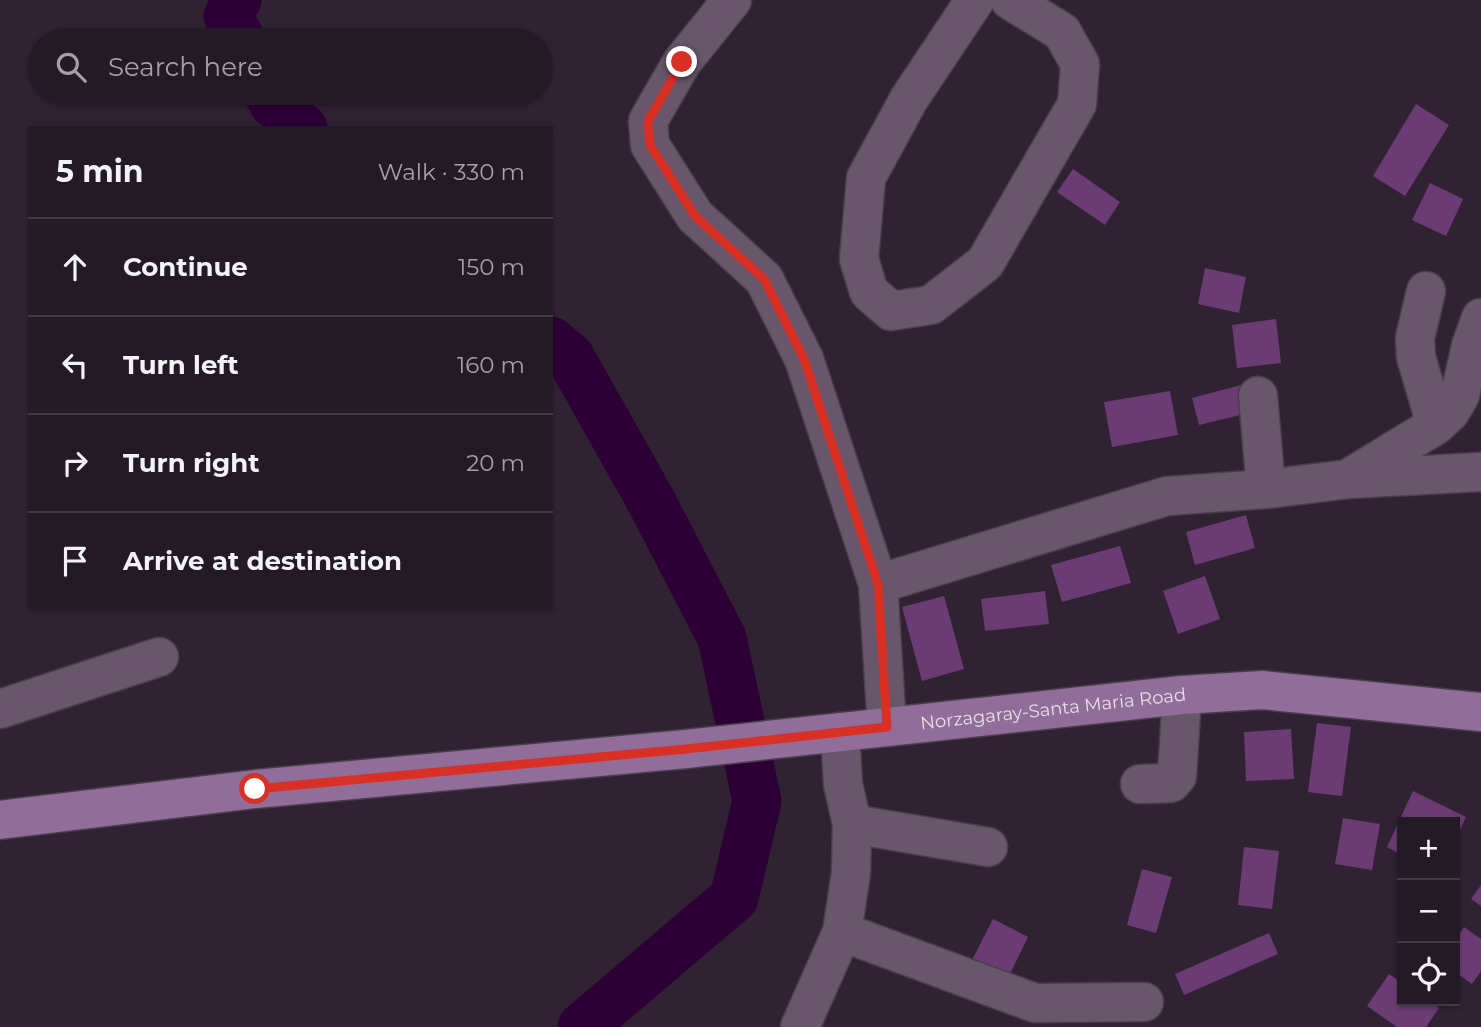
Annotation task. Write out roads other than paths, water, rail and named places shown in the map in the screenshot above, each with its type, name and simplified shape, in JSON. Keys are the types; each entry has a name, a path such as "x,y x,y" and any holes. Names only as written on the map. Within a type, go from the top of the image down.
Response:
{"main road":[{"name":"Norzagaray-Santa Maria Road","path":"0,820 255,789 686,749 1182,695 1262,690 1481,712"}],"street":[{"path":"732,0 682,62 648,121 650,145 695,216 764,279 804,359 878,584 887,727"},
{"path":"975,0 909,99 866,178 859,258 869,292 891,311 930,304 985,263 1077,104 1080,64 1062,32 1010,0"},
{"path":"1426,291 1415,338 1416,357 1436,425"},
{"path":"1349,478 1436,425 1450,412 1460,395 1471,346 1481,318"},
{"path":"1258,396 1266,489"},
{"path":"878,584 1167,496 1266,489 1349,478 1481,472"},
{"path":"0,709 159,657"},
{"path":"1140,784 1171,783 1177,776 1182,695"},
{"path":"800,1027 842,932 851,873 852,824 833,733"},
{"path":"852,824 988,847"},
{"path":"842,932 1035,1003 1144,1002"}],"waterway":[{"path":"234,28 228,16 237,0"},
{"path":"275,105 301,126"},
{"path":"553,343 570,357 650,499 722,638 757,801 734,898 582,1027"}]}
